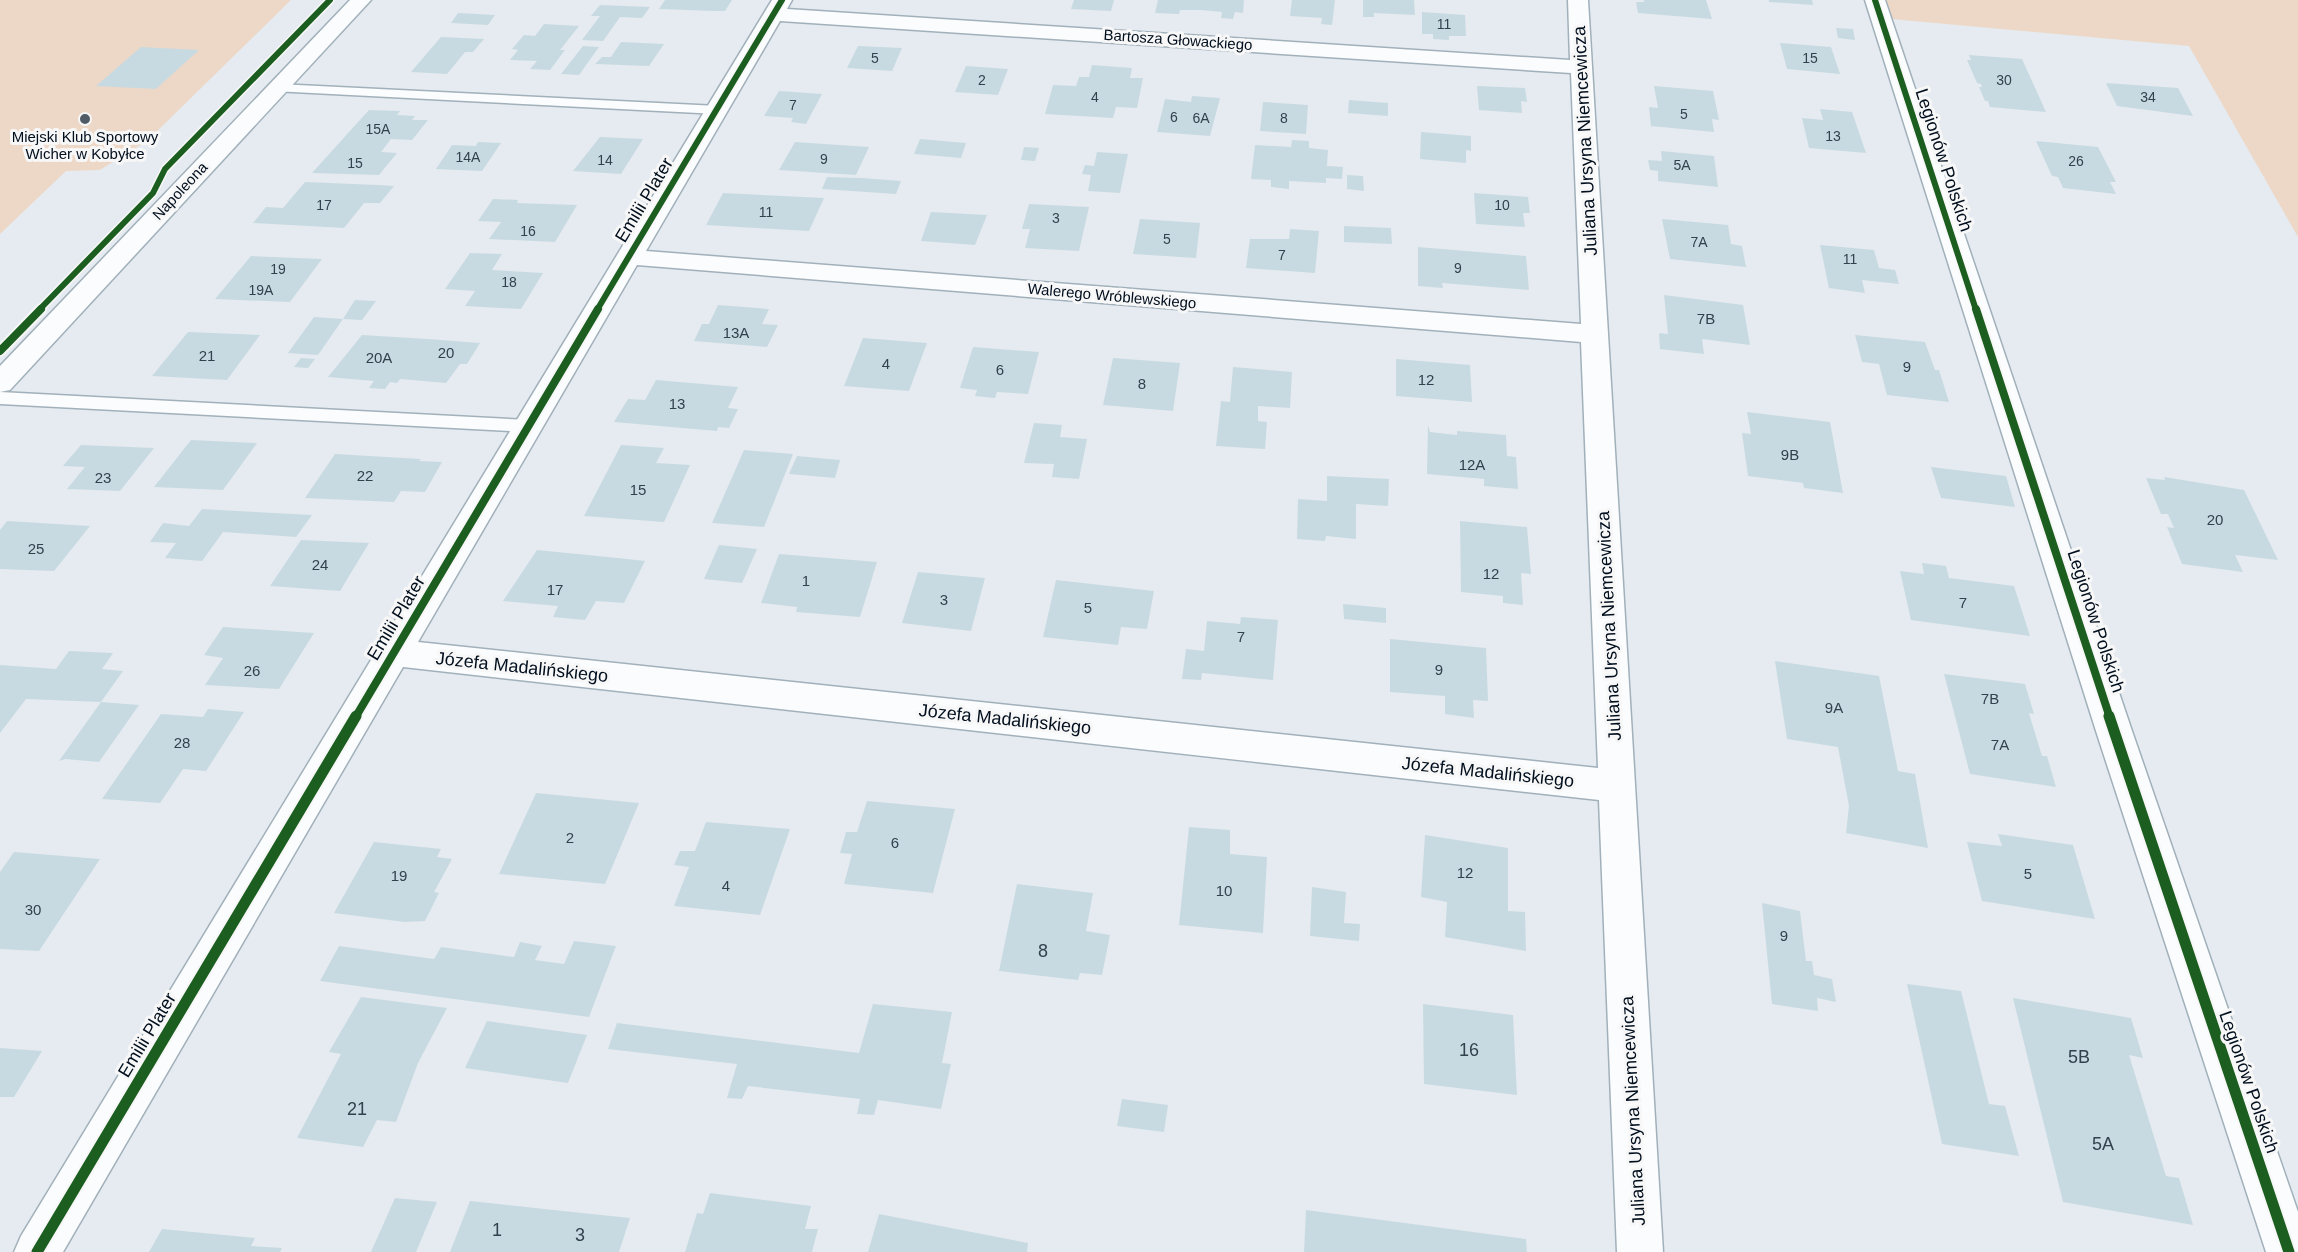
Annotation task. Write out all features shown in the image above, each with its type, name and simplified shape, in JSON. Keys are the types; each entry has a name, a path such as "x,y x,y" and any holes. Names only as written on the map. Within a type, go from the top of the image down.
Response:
{"street":[{"name":"Napoleona","path":"0,383 361,0"},
{"name":"Juliana Ursyna Niemcewicza","path":"1578,0 1640,1252"},
{"name":"Legionów Polskich","path":"1875,0 2114,731 2289,1252"},
{"name":"Bartosza Głowackiego","path":"778,7 1581,67"},
{"name":"Emilii Plater","path":"38,1252 778,7"},
{"name":"Walerego Wróblewskiego","path":"630,257 1594,334"},
{"name":"Józefa Madalińskiego","path":"394,653 1616,786"}],"lane":[{"path":"278,88 717,110"},
{"path":"0,398 529,426"}],"shaded area":[{"name":"Miejski Klub Sportowy Wicher w Kobyłce","path":"0,0 291,0 147,141 100,170 66,171 0,234"},
{"path":"1885,0 2298,0 2298,237 2189,46 1891,19"}],"building":[{"path":"665,0 732,0 725,11 715,11 659,9"},
{"path":"1074,0 1114,0 1111,11 1071,9"},
{"path":"1158,0 1244,0 1243,13 1235,12 1233,19 1221,18 1222,12 1201,10 1180,10 1179,14 1155,13"},
{"path":"1292,0 1335,0 1332,25 1321,24 1322,18 1290,16"},
{"path":"1363,0 1414,0 1415,15 1374,13 1374,17 1363,17"},
{"path":"1644,0 1706,0 1712,19 1638,13 1636,2 1644,2"},
{"path":"1769,0 1812,0 1813,5 1769,2"},
{"path":"600,5 650,7 642,18 620,17 603,41 582,40 600,16 591,16"},
{"path":"1422,12 1465,15 1466,36 1449,36 1449,40 1433,39 1433,34 1422,34"},
{"path":"458,13 495,15 488,25 451,23"},
{"path":"544,24 579,26 560,50 565,50 550,70 530,69 537,61 510,60 518,50 512,49 524,35 535,36"},
{"path":"1836,28 1853,29 1855,40 1838,38"},
{"path":"441,37 484,39 473,52 465,52 447,74 411,72"},
{"path":"621,42 664,44 649,66 595,64 602,57 611,57"},
{"path":"1780,43 1831,47 1840,74 1787,69"},
{"path":"583,46 599,47 579,75 561,74"},
{"path":"858,46 902,48 892,71 847,68"},
{"path":"141,47 199,50 156,89 96,86"},
{"path":"1969,55 2022,59 2046,112 1990,107 1979,87 1982,87 1981,84 1977,83 1967,60 1971,60"},
{"path":"1092,65 1132,68 1130,78 1143,78 1137,108 1116,107 1113,118 1045,114 1053,85 1076,86 1079,77 1089,77"},
{"path":"966,66 1008,69 998,95 955,92"},
{"path":"2106,83 2178,88 2193,116 2117,106"},
{"path":"1477,86 1525,88 1527,102 1521,101 1522,113 1479,110"},
{"path":"1654,86 1713,91 1719,120 1712,119 1714,132 1651,126 1649,107 1658,108"},
{"path":"779,91 822,94 806,124 791,122 793,118 764,116"},
{"path":"1192,96 1220,98 1210,136 1157,132 1165,99 1191,102"},
{"path":"1349,100 1388,103 1388,116 1348,113"},
{"path":"1263,102 1308,105 1306,134 1260,131"},
{"path":"1820,109 1852,112 1866,153 1809,148 1802,118 1823,120"},
{"path":"369,110 400,111 397,115 415,116 412,120 428,120 412,140 391,139 381,152 397,153 379,175 312,173"},
{"path":"1421,132 1471,136 1471,151 1466,150 1466,163 1420,159"},
{"path":"600,137 643,139 621,174 573,171"},
{"path":"920,139 966,143 961,158 914,154"},
{"path":"1292,140 1309,141 1309,148 1328,150 1327,166 1343,167 1342,179 1326,178 1326,183 1289,181 1289,189 1271,187 1271,180 1251,179 1255,145 1291,147"},
{"path":"2036,141 2098,147 2116,182 2110,182 2116,194 2063,188 2058,177 2052,176"},
{"path":"478,142 501,143 482,171 436,169 452,145 476,146"},
{"path":"795,142 869,147 856,175 779,170"},
{"path":"1024,147 1039,148 1035,161 1021,160"},
{"path":"1661,151 1714,156 1718,187 1658,181 1658,171 1650,170 1648,160 1662,161"},
{"path":"1097,152 1128,154 1120,193 1088,191 1091,175 1082,174 1085,165 1094,166"},
{"path":"1347,175 1363,176 1364,191 1347,189"},
{"path":"827,177 901,181 896,194 822,189"},
{"path":"305,182 394,186 380,203 364,203 344,228 253,223 266,207 283,208"},
{"path":"723,193 824,198 809,231 706,225"},
{"path":"1474,193 1528,197 1530,213 1523,213 1525,227 1476,224"},
{"path":"493,199 518,200 517,203 577,205 555,242 489,239 501,222 478,221"},
{"path":"1029,204 1089,207 1079,251 1025,248 1030,229 1022,229"},
{"path":"931,212 987,215 975,245 921,241"},
{"path":"1140,219 1200,223 1196,258 1133,254"},
{"path":"1662,219 1728,225 1731,244 1742,246 1746,267 1670,259"},
{"path":"1344,226 1391,228 1392,244 1344,242"},
{"path":"1290,229 1319,231 1315,273 1246,268 1250,239 1289,239"},
{"path":"1820,245 1874,250 1879,268 1895,270 1899,284 1862,280 1865,293 1829,288"},
{"path":"1418,247 1526,256 1529,290 1442,283 1443,288 1418,286"},
{"path":"470,253 502,254 492,270 543,273 521,309 465,306 475,291 445,289"},
{"path":"251,256 322,259 290,302 215,299"},
{"path":"1664,295 1743,305 1750,345 1702,339 1704,354 1660,349 1659,333 1668,334"},
{"path":"355,300 376,301 362,320 343,319"},
{"path":"718,305 769,309 762,324 778,325 767,347 694,341 702,324 709,324"},
{"path":"314,317 343,319 318,355 288,353"},
{"path":"188,332 260,335 227,380 152,376"},
{"path":"362,335 480,343 467,364 460,364 446,383 400,379 397,383 390,382 385,389 369,388 374,381 328,377"},
{"path":"1855,335 1925,342 1935,370 1939,370 1949,402 1887,395 1879,364 1862,362"},
{"path":"863,338 927,343 909,391 844,386"},
{"path":"973,347 1039,352 1028,394 997,392 995,398 975,396 977,390 960,388"},
{"path":"301,358 315,359 308,368 294,367"},
{"path":"1113,358 1180,363 1173,411 1103,405"},
{"path":"1396,359 1470,365 1472,402 1396,396"},
{"path":"1233,367 1292,372 1290,408 1258,406 1258,421 1267,422 1265,449 1216,446 1221,401 1230,402"},
{"path":"656,380 738,387 728,408 738,409 729,428 718,427 717,431 614,422 628,399 645,400"},
{"path":"1747,412 1830,422 1843,493 1804,488 1803,483 1748,476 1742,433 1751,434"},
{"path":"1034,423 1062,425 1060,437 1087,439 1079,479 1052,477 1054,464 1024,463"},
{"path":"1428,425 1430,432 1457,435 1457,431 1506,435 1507,456 1516,457 1518,489 1484,486 1484,479 1427,474"},
{"path":"191,440 257,443 223,490 154,487"},
{"path":"81,445 154,448 120,491 67,489 85,467 63,466"},
{"path":"621,445 664,448 656,463 690,465 664,522 584,516"},
{"path":"744,450 793,454 764,527 712,523"},
{"path":"335,454 442,462 425,492 401,491 394,502 305,498"},
{"path":"797,456 840,460 835,478 789,474"},
{"path":"1931,467 2006,476 2015,507 1941,498"},
{"path":"1327,476 1389,479 1388,506 1356,504 1356,539 1326,536 1325,541 1297,539 1298,499 1327,501"},
{"path":"2164,477 2244,490 2278,560 2235,555 2243,572 2182,564 2167,527 2174,528 2168,514 2161,514 2146,478 2165,480"},
{"path":"202,509 312,515 296,537 223,532 202,561 165,558 176,543 150,542 163,523 189,526"},
{"path":"7,521 90,526 54,571 0,569 0,530"},
{"path":"1460,521 1527,527 1531,574 1521,573 1523,605 1503,603 1503,596 1461,592"},
{"path":"301,540 369,543 340,591 270,586"},
{"path":"719,545 757,549 742,583 704,579"},
{"path":"537,550 645,561 624,603 596,601 585,620 553,617 558,606 503,601"},
{"path":"779,554 877,562 860,617 796,612 797,607 761,603"},
{"path":"1922,563 1946,566 1949,578 2014,586 2030,636 1911,620 1900,571 1924,574"},
{"path":"918,572 985,578 971,631 902,623"},
{"path":"1056,580 1154,591 1147,629 1121,627 1118,645 1043,637"},
{"path":"1343,604 1386,608 1386,623 1344,619"},
{"path":"1241,617 1278,620 1273,680 1202,673 1201,680 1182,679 1186,649 1204,651 1207,621 1240,624"},
{"path":"223,627 314,633 279,689 205,685 223,658 204,655"},
{"path":"1390,639 1486,648 1488,701 1473,700 1474,718 1445,714 1445,696 1390,692"},
{"path":"69,651 113,653 102,669 123,671 101,702 26,699 0,733 0,665 56,669"},
{"path":"1775,661 1879,676 1898,771 1915,774 1928,848 1846,833 1849,806 1838,747 1787,739"},
{"path":"1944,674 2025,684 2034,714 2029,713 2035,733 2042,756 2047,756 2056,787 1970,774"},
{"path":"101,702 139,705 99,762 65,759 59,761"},
{"path":"208,709 244,712 206,771 183,769 160,803 102,799 161,714 203,717"},
{"path":"536,793 639,803 605,884 499,874"},
{"path":"867,801 955,809 933,893 844,884 852,854 840,853 846,832 857,832"},
{"path":"706,822 790,829 760,915 674,906 689,867 674,865 680,851 695,851"},
{"path":"1189,827 1230,830 1230,854 1267,857 1263,933 1179,925"},
{"path":"1998,834 2073,845 2095,919 1982,901 1967,842 2002,846"},
{"path":"1425,835 1508,848 1508,911 1525,912 1526,951 1445,937 1447,902 1421,897"},
{"path":"374,842 441,849 437,857 452,859 434,892 439,893 425,921 405,922 334,913"},
{"path":"14,852 100,859 39,951 0,949 0,872"},
{"path":"1017,884 1093,893 1086,931 1110,935 1102,975 1080,973 1078,980 999,971"},
{"path":"1312,887 1346,892 1344,923 1360,924 1359,941 1310,936"},
{"path":"1762,903 1800,911 1806,961 1812,961 1814,975 1832,979 1836,1002 1817,998 1818,1011 1772,1004"},
{"path":"574,941 616,946 589,1017 320,981 339,946 434,959 441,947 514,957 520,942 542,946 535,960 564,964"},
{"path":"1907,984 1961,991 1989,1104 2005,1106 2019,1156 1942,1144"},
{"path":"361,997 447,1008 418,1063 396,1122 377,1120 363,1147 297,1138 341,1054 329,1052"},
{"path":"2013,998 2131,1018 2143,1058 2129,1055 2166,1176 2179,1178 2193,1225 2063,1202"},
{"path":"873,1004 952,1012 942,1063 951,1064 941,1109 878,1100 874,1115 857,1114 860,1099 748,1086 742,1099 727,1098 737,1064 608,1049 617,1023 859,1053"},
{"path":"1423,1004 1513,1015 1517,1095 1424,1084"},
{"path":"487,1021 587,1035 568,1083 465,1068"},
{"path":"0,1048 42,1051 14,1097 0,1097"},
{"path":"1122,1099 1168,1105 1164,1132 1117,1126"},
{"path":"710,1193 811,1206 805,1229 818,1229 812,1252 685,1252 697,1213 703,1214"},
{"path":"395,1198 437,1202 416,1252 371,1252"},
{"path":"470,1201 630,1218 619,1252 450,1252"},
{"path":"1306,1210 1526,1239 1527,1252 1304,1252"},
{"path":"879,1214 1028,1243 1027,1252 868,1252"},
{"path":"162,1229 255,1238 251,1246 282,1248 280,1252 149,1252"}],"cycle path":[{"path":"0,351 153,193 165,169 330,0"},
{"path":"37,1252 782,0"},
{"path":"1875,0 2114,731 2289,1252"}],"place":[{"name":"Miejski Klub Sportowy Wicher w Kobyłce","path":"85,119"}]}
